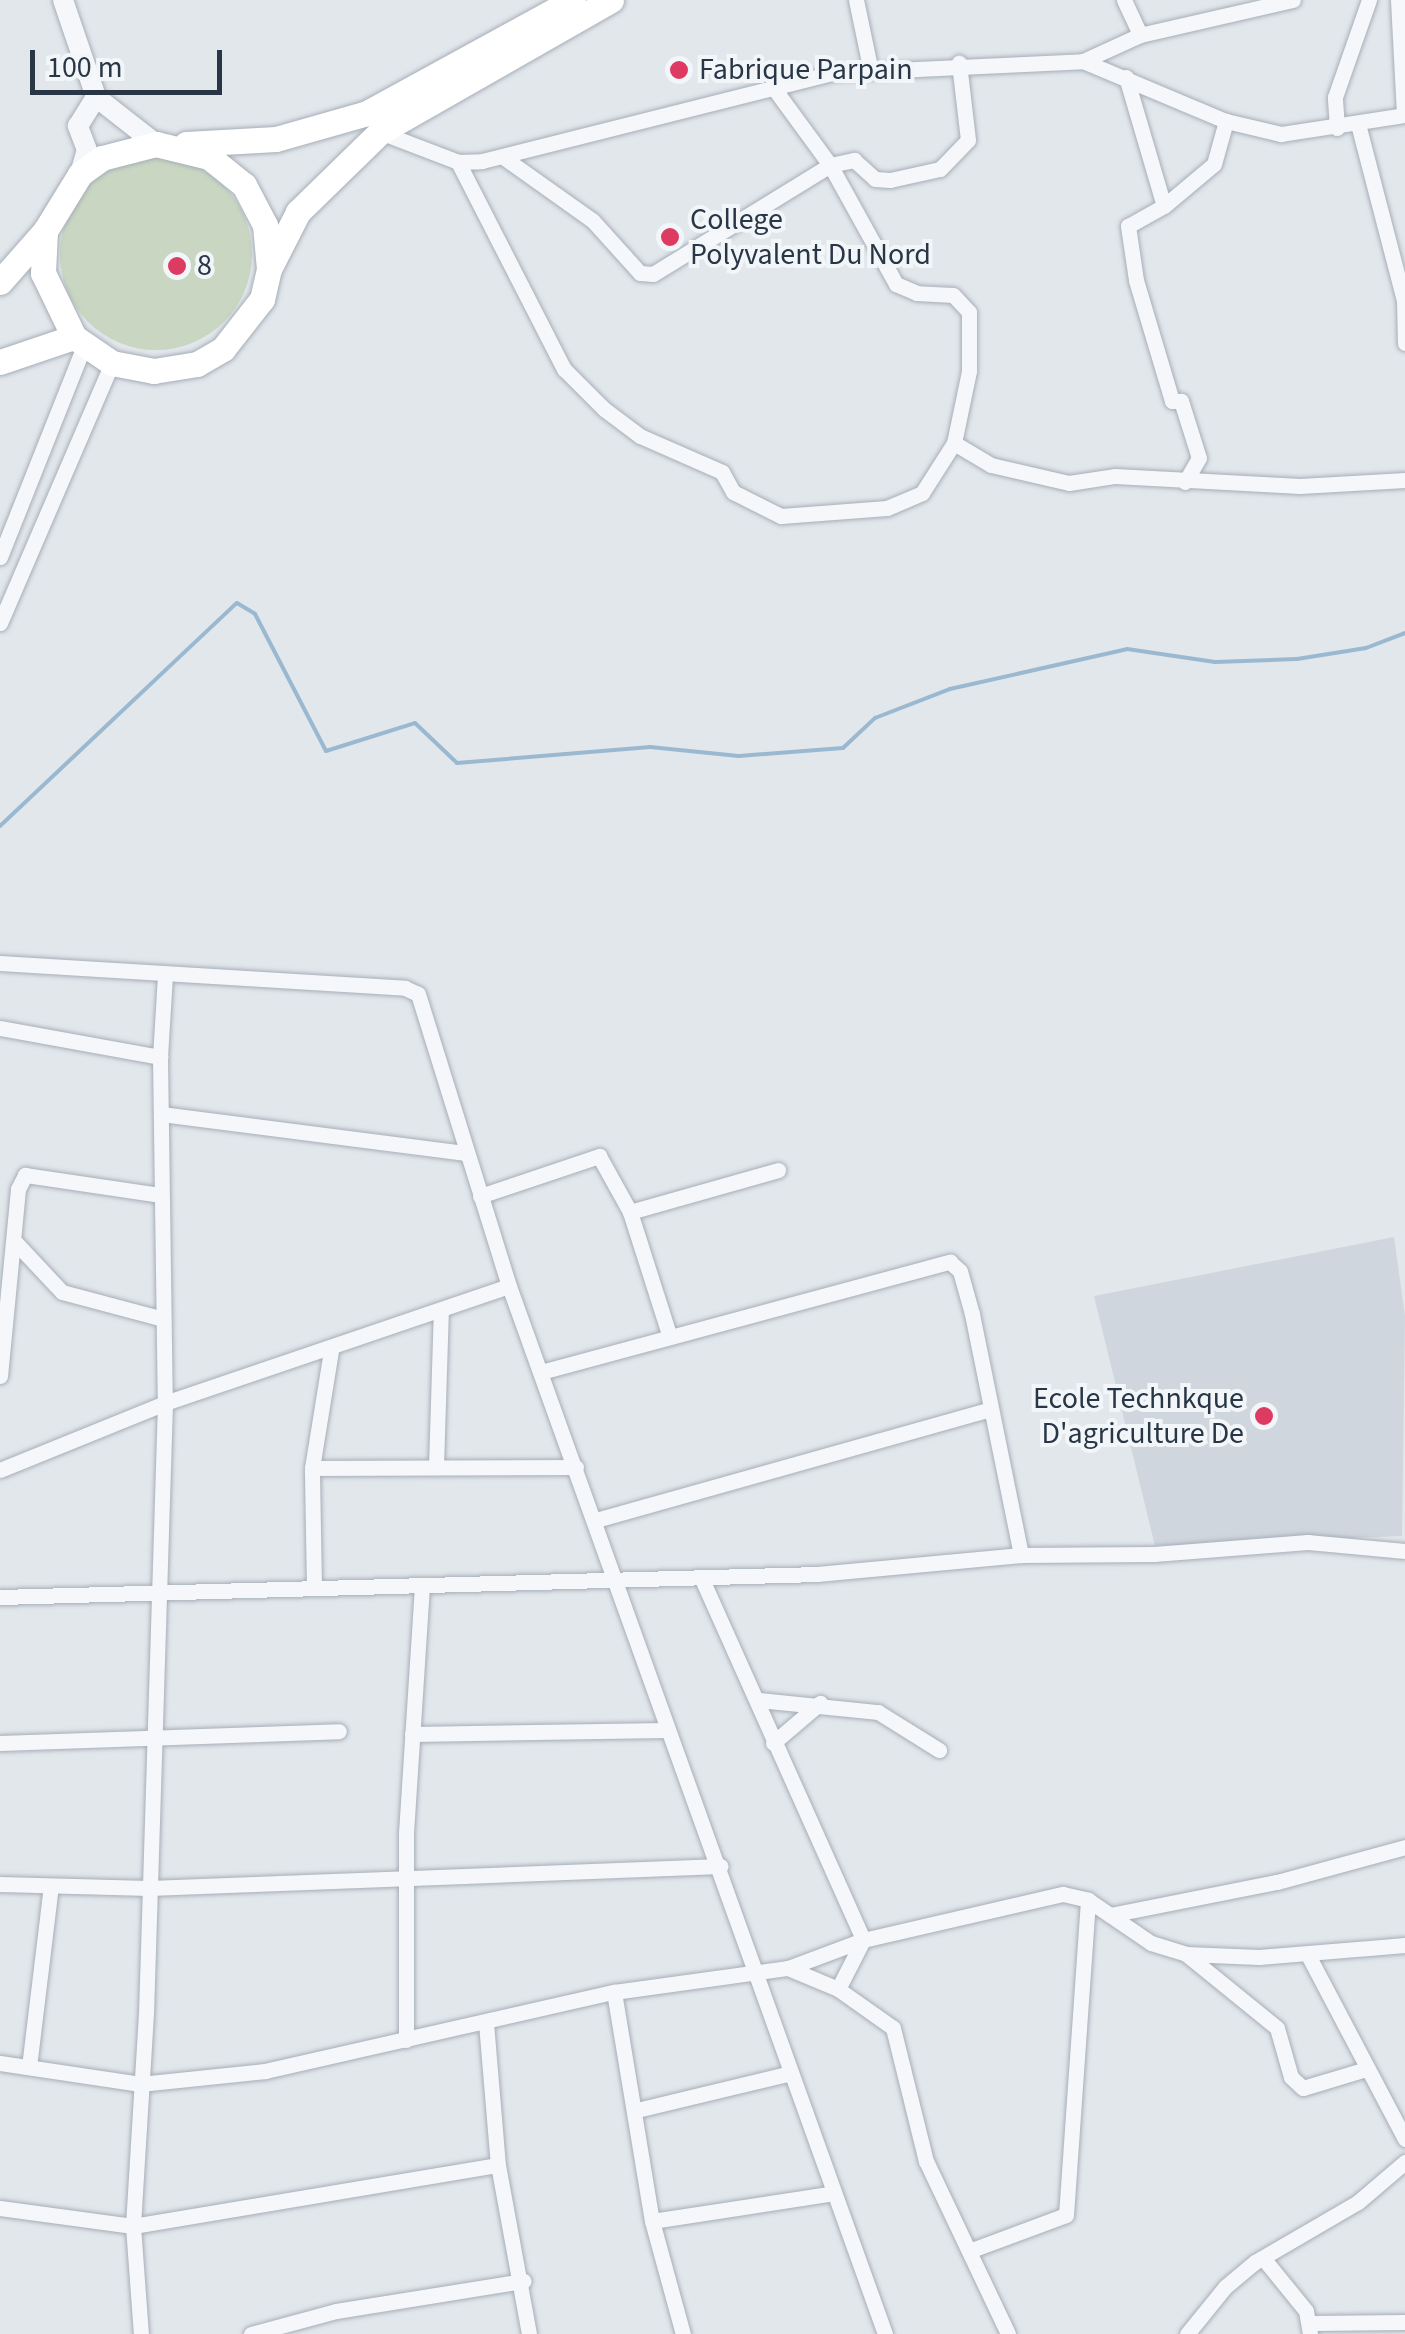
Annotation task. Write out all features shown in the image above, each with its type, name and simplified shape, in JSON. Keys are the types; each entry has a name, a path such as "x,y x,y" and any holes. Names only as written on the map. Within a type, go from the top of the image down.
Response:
{"main road":[{"path":"0,282 46,231 80,174 102,158 161,145 276,139 367,113 572,0"},
{"path":"46,231 43,273 79,341 112,362 154,371 196,364 223,349 254,313 269,269 298,212 380,132 611,0"},
{"path":"161,145 209,158 244,186 265,225 269,269"},
{"path":"0,362 79,341"}],"street":[{"path":"63,0 96,96 161,145"},
{"path":"856,0 870,67"},
{"path":"1124,0 1140,34"},
{"path":"1083,61 1140,34 1244,6 1293,0"},
{"path":"1337,128 1334,97 1369,0"},
{"path":"380,132 458,162 503,156 774,87 870,67 1083,61 1226,121 1281,134 1337,128 1405,115 1398,0"},
{"path":"503,156 592,222 640,273 666,269 830,165 854,160 875,179 916,179 956,158 968,140 958,63"},
{"path":"1126,77 1164,206"},
{"path":"458,162 564,368 640,436 722,472 734,492 781,516 887,508 922,493 954,443 969,371 964,300 896,284 830,165 774,87"},
{"path":"80,174 86,150 78,126 96,96"},
{"path":"1184,482 1199,458 1181,400 1172,401 1136,280 1128,226 1164,206 1214,164 1226,121"},
{"path":"1358,124 1405,300 1405,343"},
{"path":"0,558 79,341"},
{"path":"0,623 112,362"},
{"path":"954,443 991,465 1069,483 1115,476 1300,486 1405,480"},
{"path":"0,964 405,988 418,994 510,1286 618,1580 666,1730 760,1971 791,2074 885,2334"},
{"path":"141,2334 133,2226 165,1403 160,1318 160,1057 165,976"},
{"path":"0,1028 160,1057"},
{"path":"161,1114 465,1152"},
{"path":"480,1196 600,1156 630,1212 670,1338"},
{"path":"630,1212 778,1170"},
{"path":"0,1376 16,1243 18,1189 25,1175 161,1195"},
{"path":"16,1243 62,1292 160,1318"},
{"path":"541,1372 950,1262 960,1271 972,1314 988,1410 1021,1555"},
{"path":"0,1470 165,1403 330,1351 510,1286"},
{"path":"436,1466 440,1311"},
{"path":"314,1588 312,1468 330,1351"},
{"path":"596,1520 988,1410"},
{"path":"312,1468 576,1467"},
{"path":"0,1597 702,1577 1021,1555 1154,1554 1308,1542 1405,1551"},
{"path":"702,1577 863,1940"},
{"path":"406,2040 405,1875 422,1586"},
{"path":"759,1700 820,1702 878,1712 939,1750"},
{"path":"774,1743 820,1702"},
{"path":"412,1734 666,1730"},
{"path":"0,1743 339,1731"},
{"path":"1110,1915 1277,1882 1405,1847"},
{"path":"0,1884 149,1888 405,1875 721,1866"},
{"path":"30,2067 51,1886"},
{"path":"0,2063 140,2084 265,2072 614,1992 788,1968 863,1940 1044,1896 1088,1900 1151,1943 1186,1954 1308,1954 1405,1945"},
{"path":"969,2251 1066,2215 1088,1900"},
{"path":"838,1989 863,1940"},
{"path":"1186,1954 1278,2028 1291,2078 1303,2088 1363,2070"},
{"path":"1308,1954 1363,2070 1405,2139"},
{"path":"788,1968 838,1989 893,2028 926,2161 1008,2334"},
{"path":"614,1992 652,2221 682,2334"},
{"path":"486,2023 498,2165 524,2281 528,2334"},
{"path":"636,2110 791,2074"},
{"path":"1187,2334 1225,2287 1262,2258 1358,2202 1405,2162"},
{"path":"0,2208 133,2226 498,2165"},
{"path":"652,2221 834,2193"},
{"path":"1262,2258 1311,2328 1405,2322"},
{"path":"250,2334 336,2311 524,2281"}],"shaded area":[{"name":"Ecole Technkque D'agriculture De","path":"1394,1237 1405,1316 1402,1536 1155,1546 1094,1296"}],"green space":[{"path":"156,158 193,166 224,186 244,217 252,254 244,291 224,322 193,342 156,350 119,342 88,322 68,291 60,254 68,217 88,186 119,166"}],"waterway":[{"path":"0,826 237,603 255,614 326,751 415,723 457,763 650,747 739,756 843,748 875,718 950,689 1127,649 1215,662 1297,659 1366,648 1405,633"}],"place":[{"name":"Fabrique Parpain","path":"679,70"},
{"name":"College Polyvalent Du Nord","path":"670,237"},
{"name":"8","path":"177,266"},
{"name":"Ecole Technkque D'agriculture De","path":"1264,1416"}]}
